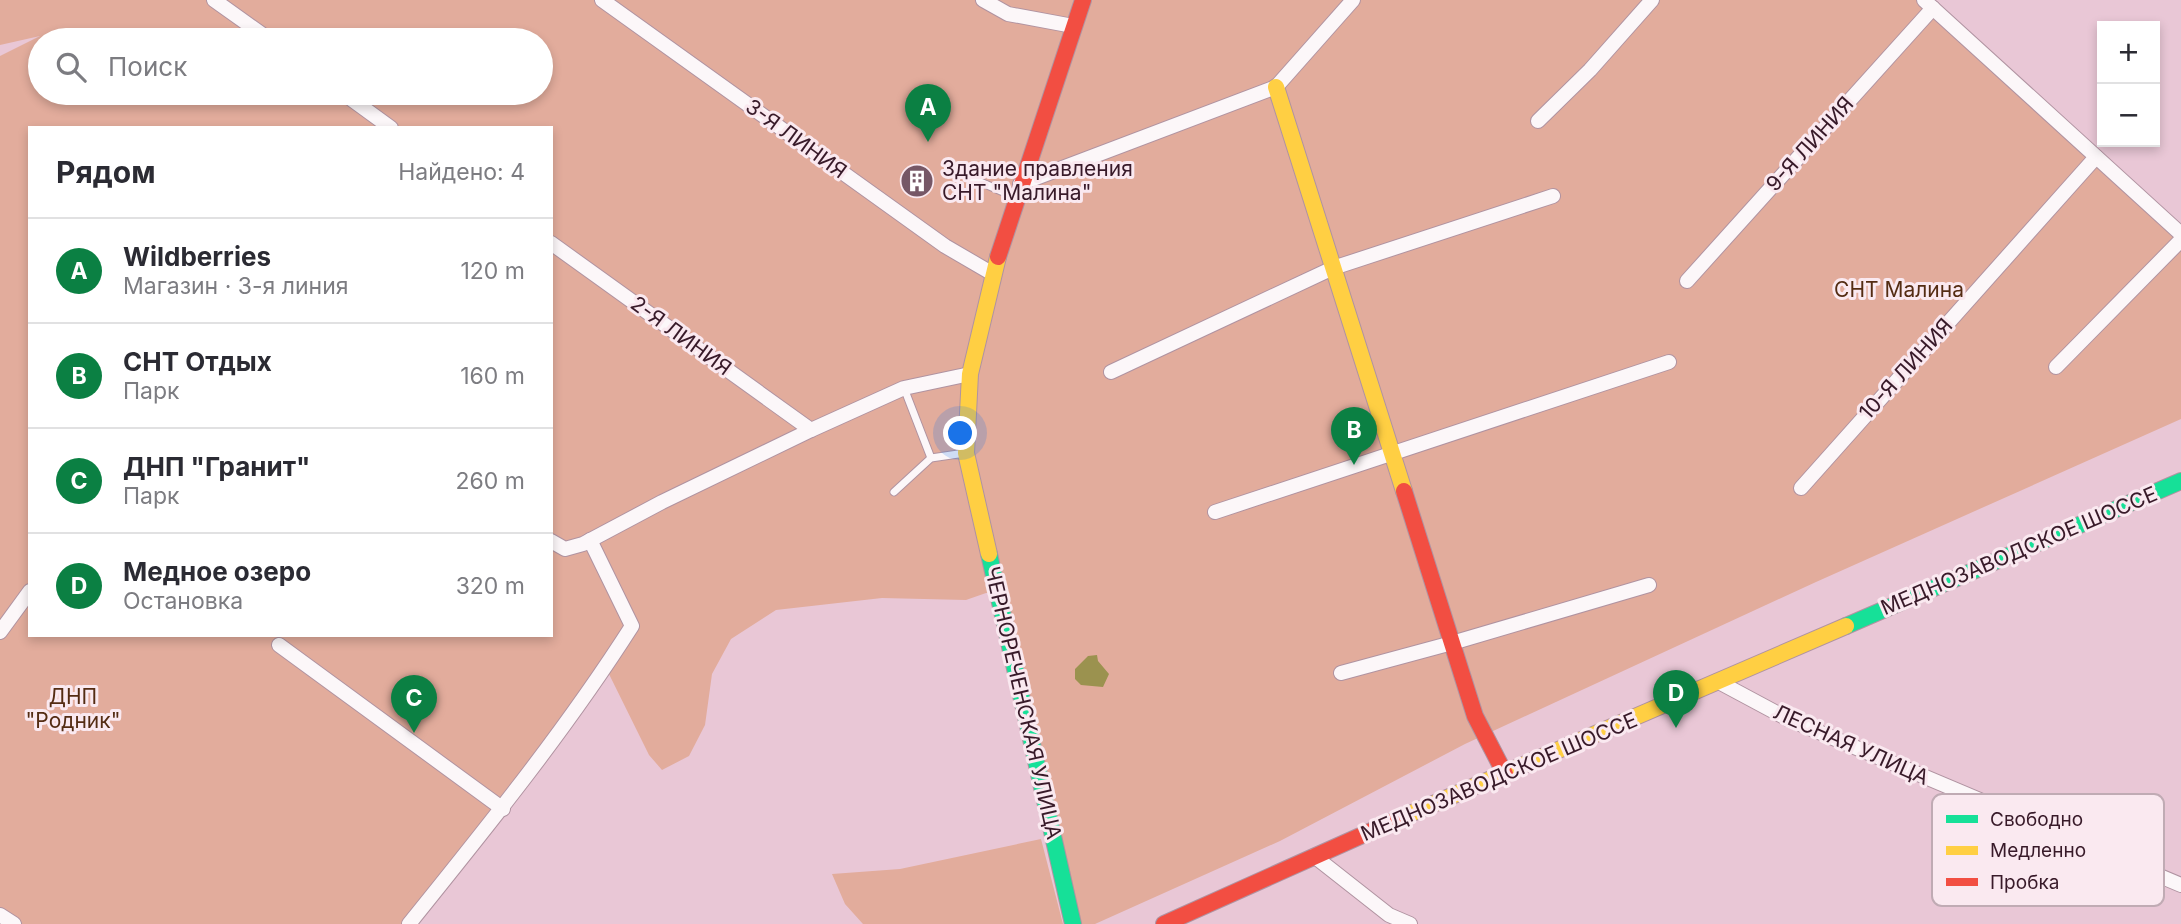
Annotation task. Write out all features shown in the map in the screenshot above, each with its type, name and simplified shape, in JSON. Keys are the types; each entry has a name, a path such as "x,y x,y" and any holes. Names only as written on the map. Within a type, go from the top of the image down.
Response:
{"street":[{"path":"214,0 253,28"},
{"name":"3-Я ЛИНИЯ","path":"602,0 946,246 993,274"},
{"path":"983,0 1009,14 1073,26"},
{"name":"ЧЕРНОРЕЧЕНСКАЯ УЛИЦА","path":"1073,924 966,453 970,374 993,274 1018,191 1083,0"},
{"path":"1018,191 1276,87 1353,0"},
{"path":"1538,121 1590,70 1652,0"},
{"path":"1929,4 2181,234"},
{"name":"9-Я ЛИНИЯ","path":"1687,281 1929,4"},
{"path":"1276,87 1475,716 1505,774"},
{"path":"359,105 388,126"},
{"name":"10-Я ЛИНИЯ","path":"1801,488 2096,157"},
{"path":"1111,372 1333,268 1553,196"},
{"path":"2056,367 2181,240"},
{"name":"2-Я ЛИНИЯ","path":"553,244 811,430"},
{"path":"1214,512 1669,362"},
{"path":"553,542 565,548 590,540 811,430 904,388 970,374"},
{"name":"МЕДНОЗАВОДСКОЕ ШОССЕ","path":"1164,924 1314,856 2181,481"},
{"path":"409,924 503,809 587,694 632,626 590,540"},
{"path":"1341,673 1649,585"},
{"path":"0,632 28,594"},
{"path":"279,645 503,809"},
{"name":"ЛЕСНАЯ УЛИЦА","path":"1717,681 1788,719 1966,794"},
{"path":"1314,856 1389,915 1410,924"},
{"name":"ЛЕСНАЯ УЛИЦА","path":"2164,878 2181,885"},
{"path":"0,915 14,924"}],"lane":[{"path":"971,178 1018,191"},
{"path":"904,388 931,458"},
{"path":"894,492 931,458 966,453"}],"green space":[{"path":"0,0 1925,0 2181,235 2181,419 1816,582 1465,744 1280,841 1095,924 1072,924 998,593 986,593 966,600 882,598 776,610 731,639 712,674 705,725 689,756 662,770 649,755 606,668 409,924 0,924 0,56 28,42 28,105 553,105 553,28 28,28 28,39 0,45"},
{"path":"1041,839 1063,924 863,924 845,904 832,874 900,869"}],"shaded area":[{"path":"1097,655 1098,661 1109,674 1103,687 1081,685 1075,679 1075,669 1088,656"}],"traffic: fast":[{"path":"1846,626 2181,481"},
{"path":"989,554 1073,924"}],"traffic: slow":[{"path":"1276,87 1404,491"},
{"path":"989,554 966,453 970,374 998,257"},
{"path":"1396,820 1846,626"}],"traffic: jam":[{"path":"998,257 1083,0"},
{"path":"1404,491 1475,716 1505,774"},
{"path":"1164,924 1396,820"}],"place":[{"name":"Wildberries","path":"928,142"},
{"name":"Здание правления СНТ \"Малина\"","path":"917,181"},
{"name":"СНТ Отдых","path":"1354,465"},
{"name":"Медное озеро","path":"1676,728"},
{"name":"ДНП \"Гранит\"","path":"414,733"}],"park label":[{"name":"СНТ Малина","path":"1899,290"},
{"name":"ДНП \"Родник\"","path":"73,709"}]}
